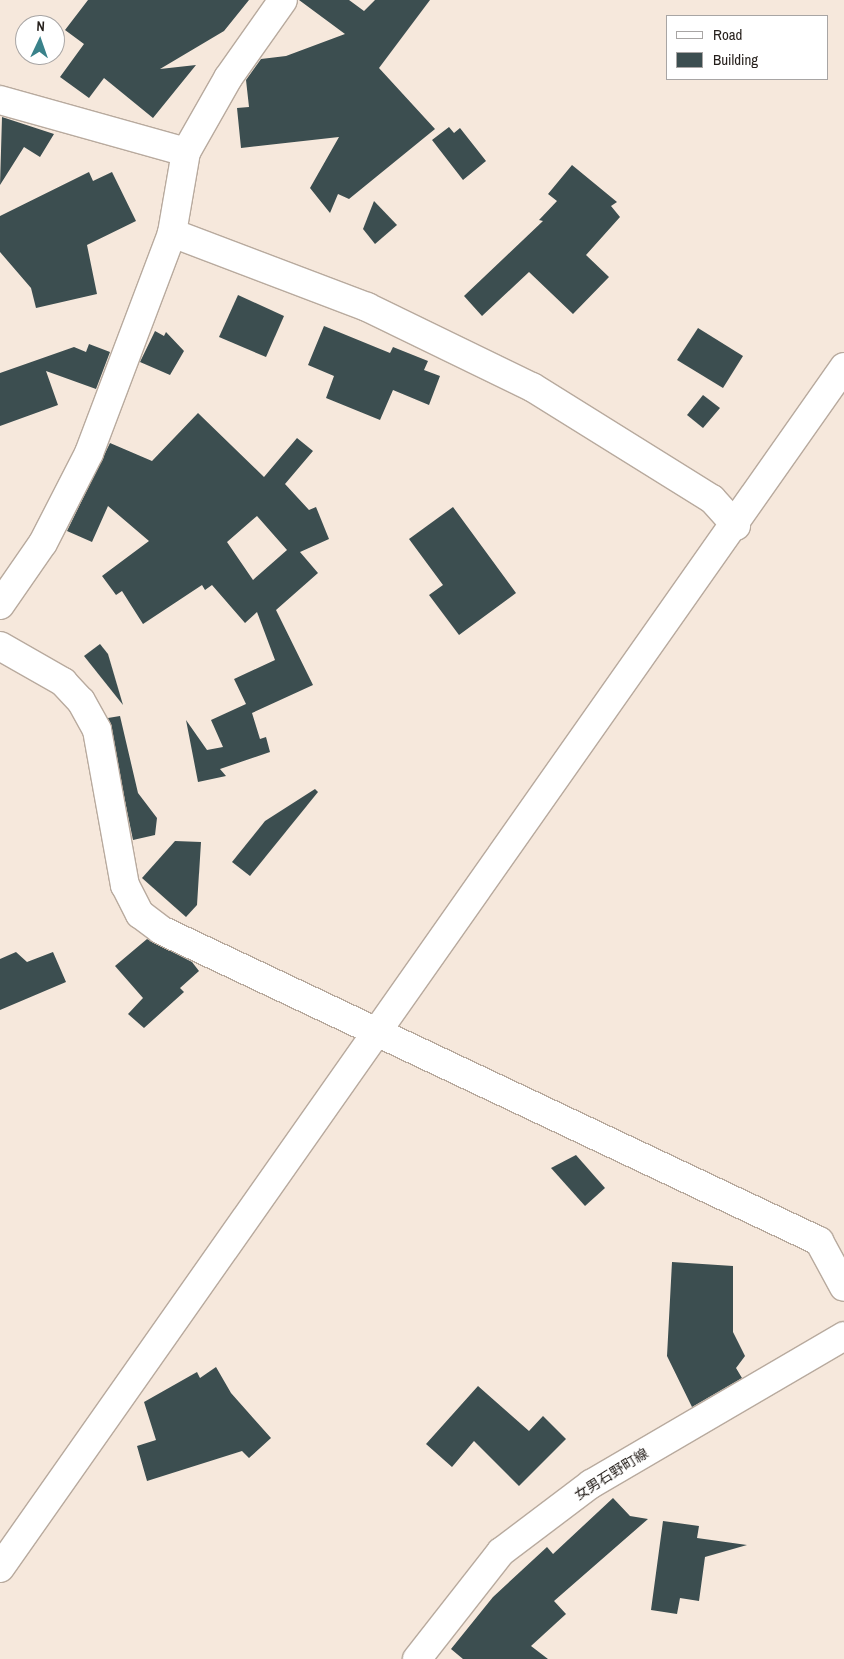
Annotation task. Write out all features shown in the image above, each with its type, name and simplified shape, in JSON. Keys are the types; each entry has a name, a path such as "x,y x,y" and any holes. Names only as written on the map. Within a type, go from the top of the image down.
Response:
{"street":[{"path":"0,605 43,543 89,453 172,233 186,152 228,78 283,0"},
{"path":"0,100 186,152"},
{"path":"172,233 367,307 532,387 712,499 736,526"},
{"path":"0,1568 376,1029 736,526 844,367"},
{"path":"0,646 63,682 81,701 97,730 125,885 140,914 161,930 376,1029 819,1241 844,1287"},
{"name":"女男石野町線","path":"417,1659 501,1552 591,1484 844,1336"}],"building":[{"path":"88,0 249,0 224,31 160,69 196,65 153,118 104,78 89,98 60,77 84,44 65,30"},
{"path":"299,0 349,0 364,11 375,0 430,0 379,68 435,129 349,199 338,194 330,213 310,188 339,137 241,148 237,108 249,107 246,80 261,59 286,56 345,34"},
{"path":"2,117 54,134 40,157 24,147 0,185"},
{"path":"449,127 454,133 460,128 486,161 463,180 432,140"},
{"path":"572,165 617,202 611,206 620,217 586,255 609,277 573,314 529,272 482,316 464,296 543,221 539,220 557,201 548,194"},
{"path":"89,172 93,181 112,172 136,221 87,245 97,294 36,308 31,288 0,252 0,216"},
{"path":"374,201 397,225 375,244 363,229"},
{"path":"238,295 284,316 266,357 219,337"},
{"path":"324,326 390,353 393,347 428,361 424,370 440,376 429,405 393,390 380,420 326,398 334,376 308,365"},
{"path":"698,328 743,356 723,388 677,360"},
{"path":"155,331 164,336 166,332 184,351 170,375 140,362"},
{"path":"89,344 110,352 96,389 46,371 58,405 0,426 0,373 74,347 86,352"},
{"path":"703,395 720,408 703,428 687,415"},
{"path":"198,413 264,477 297,438 313,451 285,484 309,510 316,507 329,539 300,552 318,573 276,610 313,685 252,713 260,739 266,737 270,752 220,769 226,776 198,782 186,720 207,750 223,747 211,720 246,704 234,679 275,660 257,612 245,623 212,585 205,590 202,585 143,624 122,591 116,595 102,576 149,541 108,506 92,542 67,531 110,443 152,461","holes":["257,516 287,550 253,580 227,542"]},
{"path":"453,507 516,593 459,635 429,595 443,585 409,539"},
{"path":"100,644 108,654 123,705 84,656"},
{"path":"120,716 138,793 157,818 155,835 133,840 108,718"},
{"path":"315,789 318,792 250,876 232,862 265,821"},
{"path":"175,841 201,842 197,905 186,917 142,878"},
{"path":"147,939 192,962 199,971 180,988 184,992 144,1028 128,1014 143,998 115,966"},
{"path":"16,952 27,962 53,952 66,982 0,1010 0,959"},
{"path":"576,1155 605,1188 585,1206 551,1168"},
{"path":"672,1262 733,1266 733,1332 745,1356 736,1368 742,1378 692,1407 667,1356"},
{"path":"216,1367 231,1393 271,1438 249,1458 242,1451 147,1481 137,1446 156,1440 144,1402 197,1372 200,1378"},
{"path":"478,1386 529,1431 543,1416 566,1439 519,1486 474,1441 452,1467 426,1444"},
{"path":"613,1498 630,1516 648,1519 554,1601 566,1614 531,1646 548,1659 463,1659 451,1649 493,1597 547,1547 553,1554"},
{"path":"663,1521 699,1526 697,1538 747,1545 705,1557 699,1601 680,1598 677,1614 651,1610"}]}
